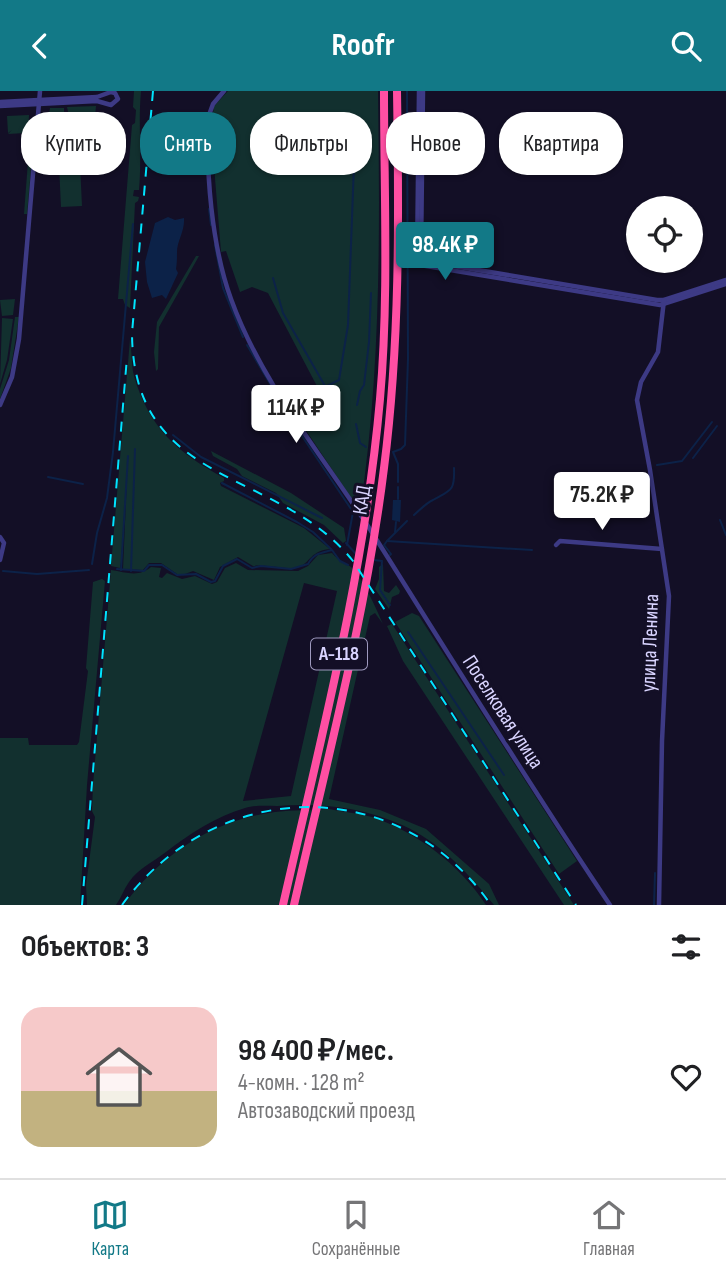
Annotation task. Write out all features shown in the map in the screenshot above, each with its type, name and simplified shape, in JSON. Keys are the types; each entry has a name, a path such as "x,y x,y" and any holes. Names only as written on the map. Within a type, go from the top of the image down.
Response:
{"highway":[{"name":"КАД","path":"283,905 355,576 372,472 380,400 385,292 384,91"},
{"name":"КАД","path":"294,905 368,577 385,467 397,275 397,91"}],"street":[{"path":"0,405 12,377 19,339 40,91"},
{"name":"Поселковая улица","path":"225,91 210,110 208,137 214,215 222,269 231,300 249,340 307,438 373,534 431,630 610,905"},
{"path":"421,91 421,253 424,261 663,302 726,282"},
{"path":"0,104 39,101 97,97 111,92 117,95 118,99 111,105 97,101 39,101"},
{"name":"улица Ленина","path":"659,905 662,741 669,596 637,400 641,382 658,352 663,302"},
{"path":"0,537 5,543 0,560"},
{"path":"555,545 560,541 662,549"}],"green space":[{"path":"134,91 141,91 139,190 134,190 133,196 139,197 135,203 130,308 125,305 123,299 118,299 132,125 135,123 136,110 133,107"},
{"path":"228,91 378,91 378,301 372,406 360,511 295,414 303,414 314,404 319,390 268,293 252,287 240,292 226,251 221,252 215,175 236,175 236,112 213,112 214,106"},
{"path":"96,106 95,112 68,112 67,107"},
{"path":"50,108 64,108 64,112 49,112"},
{"path":"21,115 21,133 8,134 12,130 8,133 7,116"},
{"path":"27,175 30,175 27,214 24,214"},
{"path":"59,175 81,175 82,206 61,207"},
{"path":"196,256 199,256 159,327 156,371 154,352 157,322"},
{"path":"15,299 13,315 2,316 0,300"},
{"path":"15,317 19,317 11,368 0,399 0,389 9,360"},
{"path":"2,318 13,319 7,360 0,384"},
{"path":"130,339 133,371 140,394 167,437 193,459 224,478 221,486 304,528 330,549 313,555 300,567 295,568 253,566 238,557 220,567 214,580 193,571 177,574 161,563 149,563 143,570 123,569 128,455 121,562 120,568 111,566"},
{"path":"211,451 291,493 344,528 346,541 343,543 324,525 283,503 276,493 242,476 237,469 213,456"},
{"path":"332,553 355,571 383,624 375,613 370,616 329,799 380,810 426,829 489,884 499,905 494,905 453,860 416,832 372,814 309,805 253,806 224,816 194,832 142,869 129,882 116,905 87,905 86,885 95,817 92,811 93,785 111,570 137,573 151,567 161,568 159,577 162,578 167,573 182,579 195,576 212,584 217,582 225,568 236,563 248,570 298,571 308,566 318,555","holes":["304,583 337,591 291,796 243,801"]},
{"path":"383,564 384,591 389,593 396,585 400,591 392,597 389,609 375,589 379,579 379,567"},
{"path":"102,579 105,581 87,785 80,905 0,905 0,738 28,738 29,745 77,745 79,742 88,671 86,668 93,582"},
{"path":"412,613 419,616 577,861 559,874 395,622"},
{"path":"392,624 574,905 564,905 403,661 387,626"},
{"path":"329,809 372,817 405,831 436,852 464,876 486,905 124,905 138,887 171,856 209,832 252,816 282,811"}],"water":[{"path":"168,217 175,220 184,218 177,248 178,273 166,299 162,295 152,298 145,262 155,223"},
{"path":"393,500 401,500 400,522 392,520"}],"waterway":[{"path":"398,482 398,464 393,452 405,445 408,359 407,91"},
{"path":"321,393 327,386 339,380 348,325 354,175"},
{"path":"209,209 211,225"},
{"path":"92,564 107,498 113,452 133,224"},
{"path":"215,245 223,288 243,337"},
{"path":"273,278 283,313 325,386"},
{"path":"357,405 364,385 371,293"},
{"path":"247,345 294,424 353,512 347,545"},
{"path":"657,465 682,461 712,422"},
{"path":"356,424 360,443 366,447"},
{"path":"693,458 717,426"},
{"path":"173,435 201,457 322,518"},
{"path":"131,571 135,449"},
{"path":"121,570 128,456"},
{"path":"414,515 451,489 454,468"},
{"path":"48,477 83,484"},
{"path":"222,483 297,522 313,532 331,549"},
{"path":"398,487 398,499"},
{"path":"720,520 726,535"},
{"path":"407,521 387,541 532,550"},
{"path":"395,532 396,522"},
{"path":"387,541 384,545 390,555"},
{"path":"346,543 356,554"},
{"path":"117,569 144,571 149,565 162,565 177,575 196,574 211,582 215,581 223,566 237,559 252,568 261,566 291,569 308,564 315,556 332,550 340,561 348,565"},
{"path":"374,560 382,561 380,590 390,605"},
{"path":"3,571 37,574 89,570"},
{"path":"408,632 504,775"},
{"path":"654,905 655,873"}],"railway":[{"path":"153,91 132,333 139,384 156,421 183,449 322,531 353,561 576,905"},
{"path":"82,905 127,357"},
{"path":"122,905 161,863 206,832 256,814 307,807 358,813 407,831 452,862 491,905"}]}
